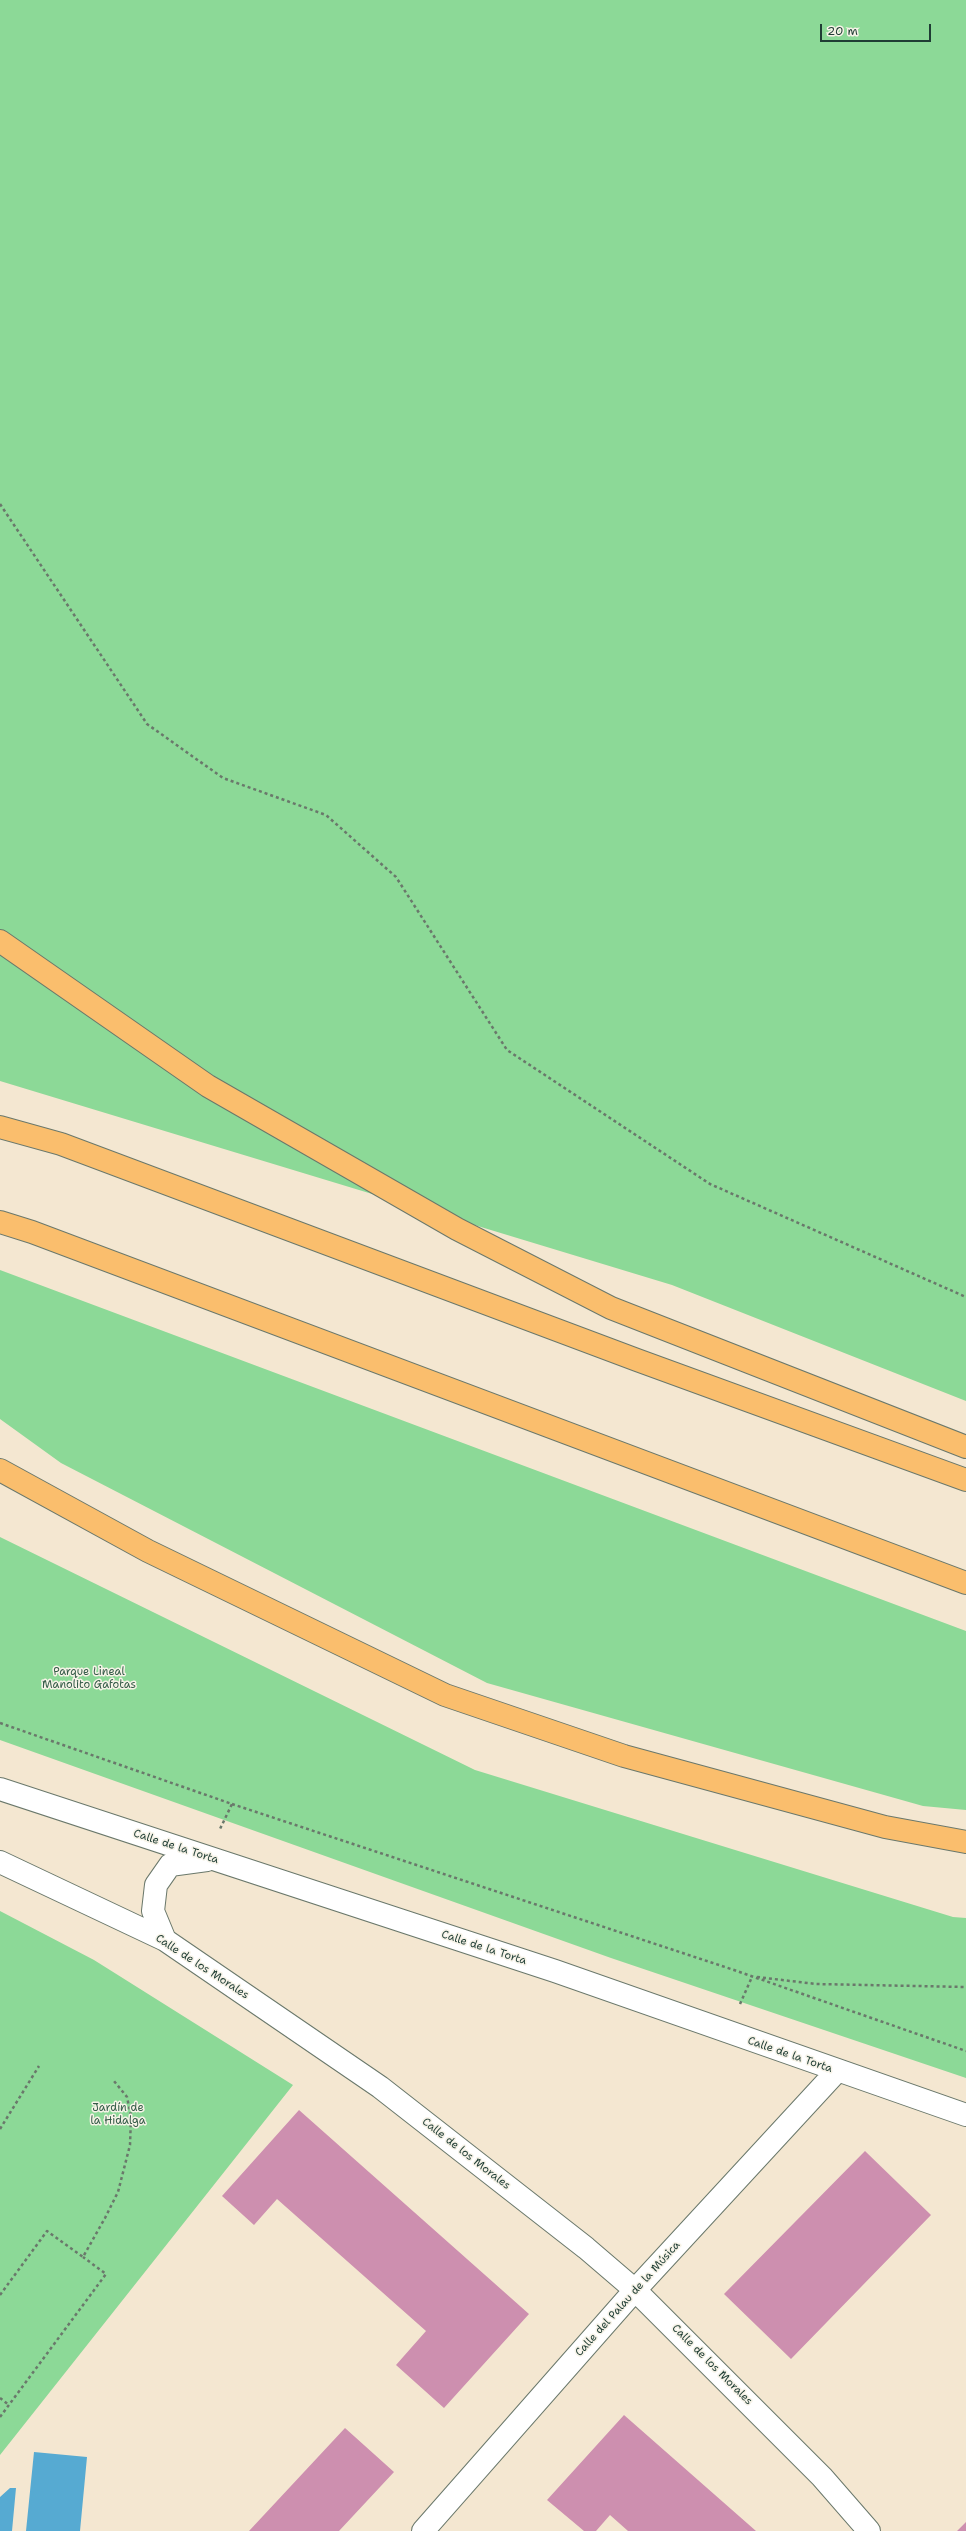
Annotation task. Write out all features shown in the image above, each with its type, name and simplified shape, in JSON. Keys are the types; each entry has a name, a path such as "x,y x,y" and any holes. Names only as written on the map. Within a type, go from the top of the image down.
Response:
{"highway":[{"path":"0,941 208,1086 456,1229 612,1308 966,1447"},
{"path":"0,1127 60,1144 637,1360 966,1480"},
{"path":"0,1222 32,1232 966,1583"},
{"path":"0,1470 148,1551 445,1695 624,1756 885,1827 966,1842"}],"street":[{"name":"Calle de la Torta","path":"0,1789 555,1971 727,2033 966,2115"},
{"path":"165,1940 153,1911 156,1885 170,1865 213,1859"},
{"name":"Calle de los Morales","path":"0,1862 165,1940 380,2087 586,2248 635,2290 822,2477 869,2531"},
{"name":"Calle del Palau de la Música","path":"423,2531 635,2290 837,2071"}],"path":[{"path":"0,504 147,724 223,778 326,816 396,877 507,1050 710,1184 966,1297"},
{"path":"0,1723 232,1804 731,1969 966,2051"},
{"path":"219,1831 232,1804"},
{"path":"727,2033 750,1977 816,1984 966,1987"},
{"path":"0,2130 39,2066"},
{"path":"83,2257 118,2192 130,2145 131,2116 127,2097 114,2081"},
{"path":"0,2295 47,2231 106,2274 0,2417"},
{"path":"0,2398 9,2405"}],"green space":[{"path":"0,0 966,0 966,1401 672,1285 0,1081"},
{"path":"0,1270 966,1631 966,1810 923,1806 487,1683 61,1463 0,1419"},
{"name":"Parque Lineal Manolito Gafotas","path":"0,1537 475,1770 953,1917 966,1918 966,2078 611,1958 0,1740"},
{"name":"Jardín de la Hidalga","path":"0,1911 94,1960 293,2085 0,2455"}],"water":[{"path":"34,2452 87,2457 80,2531 26,2531"},
{"path":"10,2488 16,2488 12,2531 0,2531 0,2497"}],"building":[{"path":"299,2110 529,2314 444,2408 396,2365 426,2331 277,2199 254,2225 222,2196"},
{"path":"865,2151 931,2215 791,2359 724,2294"},
{"path":"624,2415 756,2531 628,2531 610,2515 596,2531 584,2531 547,2500"},
{"path":"345,2428 394,2472 339,2531 249,2531"},
{"path":"966,2522 966,2531 957,2531"}]}
